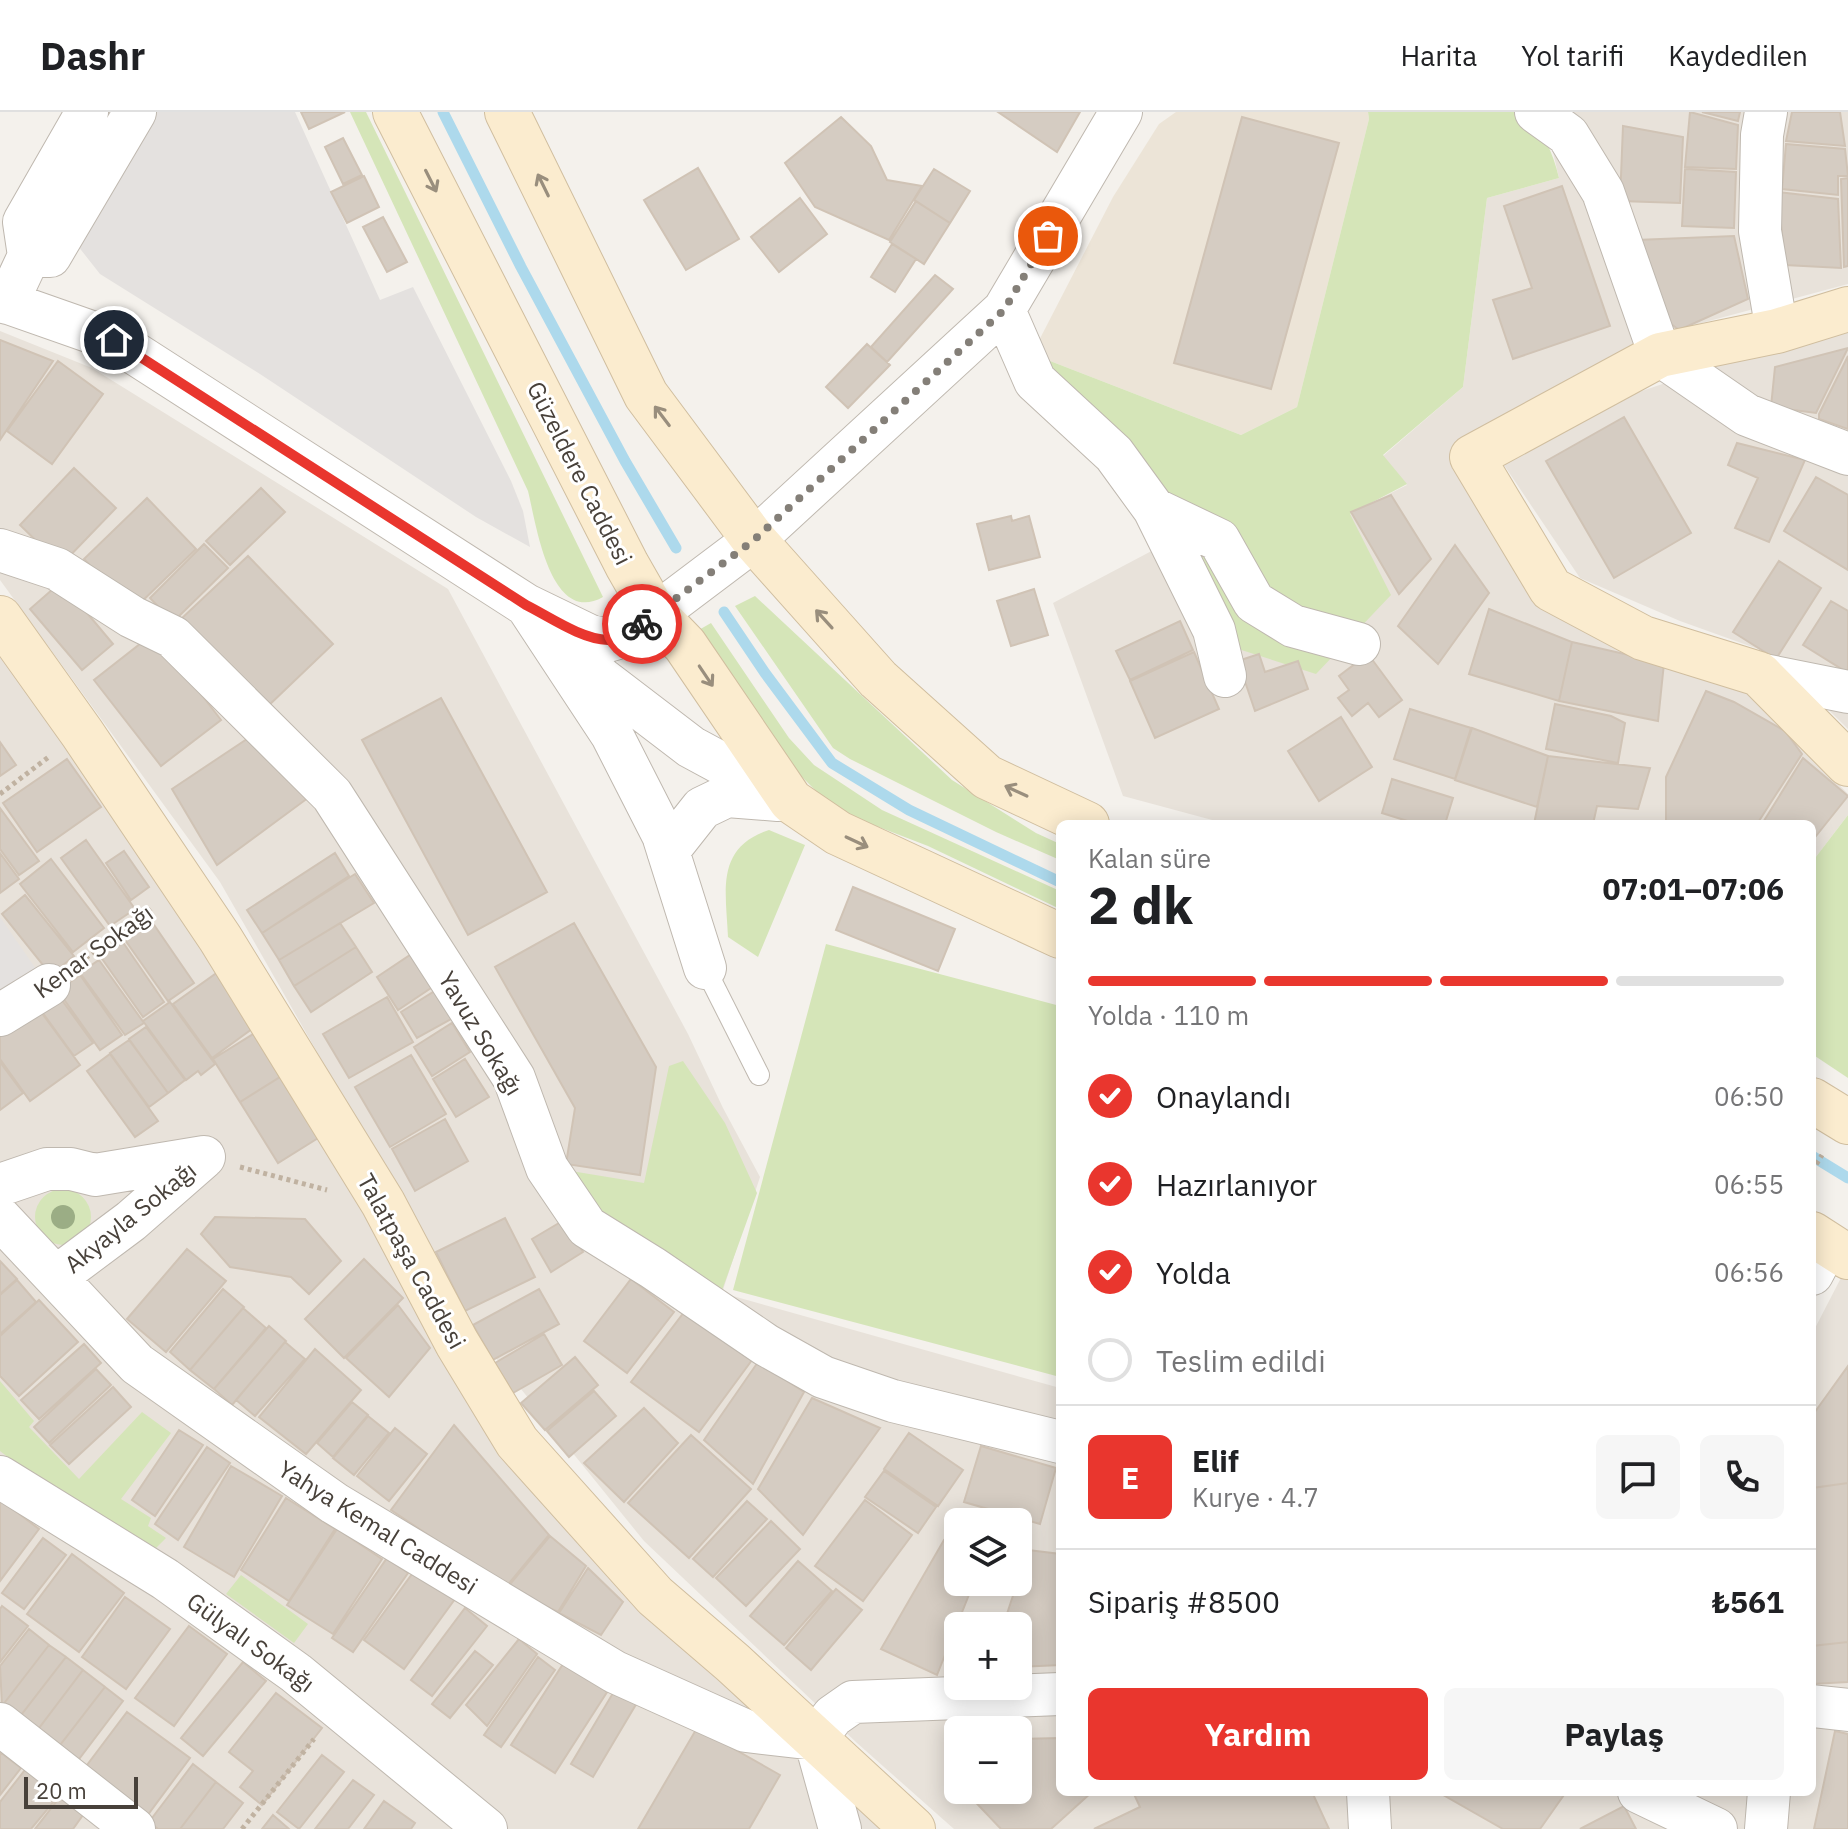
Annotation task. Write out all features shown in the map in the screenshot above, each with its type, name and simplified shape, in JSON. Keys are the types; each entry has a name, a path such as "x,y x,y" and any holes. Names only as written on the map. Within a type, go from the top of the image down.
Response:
{"main road":[{"name":"Güzeldere Caddesi","path":"395,112 655,614 685,645 791,801 838,833 1056,934"},
{"path":"507,112 646,395 754,540 878,679 987,777 1078,820"},
{"path":"1848,309 1777,331 1660,355 1472,457 1551,589 1643,638 1759,674 1848,764"},
{"name":"Talatpaşa Caddesi","path":"0,618 82,733 220,938 383,1203 457,1343 517,1442 655,1596 733,1663 913,1829"},
{"path":"1816,1102 1848,1122"}],"street":[{"path":"87,112 24,222 29,256 3,302 114,340 526,605 590,636 611,640 628,635 754,540 1004,310 1121,112"},
{"path":"29,256 50,256 135,112"},
{"path":"1766,112 1762,135 1760,231 1777,331"},
{"path":"1560,120 1603,192 1660,355 1747,415 1848,454"},
{"path":"1004,310 1035,381 1114,454 1154,509 1214,630 1225,676"},
{"path":"1154,509 1219,540 1254,602 1293,626 1359,644"},
{"name":"Yavuz Sokağı","path":"0,550 57,569 132,617 173,637 332,795 514,1078 547,1168 587,1227 766,1345 823,1377 893,1401 1056,1441"},
{"path":"526,605 602,679 691,747 791,801"},
{"path":"526,605 612,735 663,835 705,968"},
{"path":"1759,674 1848,692"},
{"path":"668,851 702,808 727,796 791,801"},
{"name":"Kenar Sokağı","path":"0,1015 49,985"},
{"name":"Akyayla Sokağı","path":"0,1185 47,1169 71,1169 95,1175 204,1157"},
{"name":"Akyayla Sokağı","path":"56,1277 131,1221 204,1157"},
{"name":"Yahya Kemal Caddesi","path":"0,1218 137,1364 334,1503 615,1672 746,1731 815,1739"},
{"name":"Gülyalı Sokağı","path":"0,1477 165,1579 296,1673 486,1829"},
{"path":"840,1829 815,1739 833,1716 853,1702 1056,1694"},
{"path":"1816,1706 1848,1710"},
{"path":"0,1724 134,1829"},
{"path":"1368,1796 1370,1829"},
{"path":"1647,1796 1716,1829"},
{"path":"1766,1829 1769,1796"}],"lane":[{"path":"705,968 759,1075"}],"path":[{"path":"0,794 82,733"},
{"name":"Kenar Sokağı","path":"49,985 184,885"},
{"name":"Akyayla Sokağı","path":"204,1157 383,1203"},
{"path":"242,1829 338,1708"}],"shaded area":[{"path":"155,112 295,112 380,300 413,287 511,481 523,511 530,547 476,517 260,374 100,274 74,241"},
{"path":"1176,112 1368,112 1369,119 1297,407 1241,435 1032,354 1113,197 1159,124"},
{"path":"1524,112 1848,112 1848,284 1664,333 1454,460 1626,651 1753,696 1848,794 1848,815 1816,857 1816,820 1212,820 1123,796 1053,603 1180,536 1349,514 1407,485 1383,456 1463,387 1487,198 1559,178 1553,152 1537,125"},
{"path":"1848,321 1848,729 1772,654 1680,621 1580,578 1504,465 1636,393"},
{"path":"0,331 92,368 448,589 688,1034 760,1177 722,1293 1056,1387 1056,1796 1816,1796 1816,1326 1844,1272 1848,1275 1848,1829 954,1829 857,1743 644,1541 482,1341 220,882 0,580"},
{"path":"0,642 202,943 517,1459 887,1829 0,1829"},
{"path":"0,917 43,979 0,1010"}],"green space":[{"path":"350,112 366,112 603,597 585,602 570,598 558,585 541,547 528,491"},
{"path":"1368,112 1524,112 1546,142 1559,178 1487,198 1463,387 1383,455 1407,484 1350,514 1391,595 1316,674 1232,647 1032,354 1241,435 1297,407 1369,119"},
{"path":"755,596 952,780 1056,842 1056,858 996,832 833,748 735,606"},
{"path":"711,623 789,738 814,765 882,810 1056,889 1056,907 928,846 858,819 820,795 794,769 697,631"},
{"path":"1848,815 1848,1078 1816,1057 1816,857"},
{"path":"769,830 805,845 758,957 728,937 726,888 732,860 740,848"},
{"path":"826,944 1056,1005 1056,1376 733,1290"},
{"path":"683,1061 725,1123 757,1193 721,1293 586,1201 565,1170 644,1183 669,1066"},
{"path":"63,1189 82,1198 91,1217 82,1236 63,1245 44,1236 35,1217 44,1198"},
{"path":"0,1381 34,1421 29,1427 79,1479 142,1412 171,1433 121,1499 151,1518 148,1526 166,1538 156,1548 23,1469 0,1451"},
{"path":"241,1575 308,1624 294,1643 226,1594"}],"building":[{"path":"301,112 345,112 309,129"},
{"path":"998,112 1080,112 1057,152"},
{"path":"1690,112 1738,125 1736,169 1685,167"},
{"path":"1702,112 1740,112 1738,121"},
{"path":"1792,112 1840,112 1845,146 1786,141"},
{"path":"841,117 871,146 887,180 922,186 889,240 815,207 785,163"},
{"path":"1242,117 1339,143 1271,389 1174,363"},
{"path":"1623,126 1683,137 1680,203 1620,201"},
{"path":"343,138 362,175 343,184 325,147"},
{"path":"1786,144 1845,149 1848,176 1838,176 1838,195 1782,189"},
{"path":"698,168 739,239 686,270 644,200"},
{"path":"934,169 970,191 950,223 914,200"},
{"path":"1685,169 1736,172 1734,228 1682,226"},
{"path":"364,176 379,207 347,223 331,192"},
{"path":"1848,178 1848,266 1844,267 1841,179"},
{"path":"1562,186 1610,326 1513,359 1493,300 1532,288 1504,206"},
{"path":"1778,192 1838,199 1841,268 1785,265"},
{"path":"800,198 827,234 779,272 751,237"},
{"path":"916,201 950,223 924,264 890,242"},
{"path":"383,217 407,262 387,272 363,227"},
{"path":"1734,236 1748,299 1679,330 1661,316 1637,240"},
{"path":"892,244 916,259 895,292 871,277"},
{"path":"935,275 953,289 887,362 871,347"},
{"path":"0,340 53,361 0,440"},
{"path":"867,344 890,365 848,408 826,387"},
{"path":"1848,348 1816,413 1771,407 1775,367"},
{"path":"1848,356 1848,429 1819,419 1819,414"},
{"path":"58,361 103,394 52,464 7,431"},
{"path":"1624,417 1691,533 1614,578 1546,461"},
{"path":"1737,443 1805,460 1769,542 1735,528 1758,478 1728,465"},
{"path":"74,468 116,508 61,565 20,525"},
{"path":"1816,477 1848,495 1848,570 1784,531"},
{"path":"261,488 285,512 230,565 206,541"},
{"path":"1391,495 1431,559 1399,594 1351,512"},
{"path":"147,498 196,549 133,610 84,559"},
{"path":"1011,516 1012,521 1029,516 1040,557 989,570 977,524"},
{"path":"204,544 228,568 173,622 150,598"},
{"path":"1455,545 1489,593 1438,664 1398,626"},
{"path":"248,556 333,644 267,707 181,619"},
{"path":"1779,561 1821,588 1776,659 1733,632"},
{"path":"61,582 113,644 82,670 30,609"},
{"path":"1034,589 1048,635 1011,646 997,601"},
{"path":"1831,601 1848,611 1848,673 1803,645"},
{"path":"1489,609 1572,642 1559,701 1469,674"},
{"path":"1180,621 1193,650 1130,680 1116,651"},
{"path":"154,633 221,720 161,766 94,680"},
{"path":"1572,642 1664,663 1658,721 1559,701"},
{"path":"1194,652 1219,709 1155,738 1130,681"},
{"path":"1259,654 1265,672 1298,661 1308,689 1255,711 1238,661"},
{"path":"1368,654 1402,700 1379,717 1368,703 1352,716 1338,698 1349,690 1339,676"},
{"path":"1706,691 1734,702 1785,731 1802,754 1760,820 1666,820 1666,777"},
{"path":"441,698 547,892 468,935 362,740"},
{"path":"1555,704 1611,716 1625,723 1618,763 1546,749"},
{"path":"1410,709 1471,728 1455,779 1394,759"},
{"path":"1341,717 1372,767 1319,801 1288,751"},
{"path":"1472,728 1548,756 1537,807 1455,780"},
{"path":"253,735 312,795 217,865 172,789"},
{"path":"0,742 16,765 0,776"},
{"path":"1548,756 1650,768 1638,809 1597,806 1594,820 1535,820"},
{"path":"1803,758 1848,796 1816,836 1816,820 1764,820"},
{"path":"67,759 101,807 37,852 3,803"},
{"path":"1392,779 1453,798 1446,820 1404,820 1382,813"},
{"path":"0,808 39,861 19,875 0,849"},
{"path":"86,840 135,909 110,926 61,858"},
{"path":"124,851 149,887 131,900 106,863"},
{"path":"0,853 19,879 0,893"},
{"path":"335,853 349,876 262,933 247,910"},
{"path":"51,859 104,928 73,952 20,884"},
{"path":"355,874 374,903 279,960 262,933"},
{"path":"853,887 955,929 938,971 836,930"},
{"path":"25,895 74,956 51,975 2,914"},
{"path":"150,919 194,983 168,1001 123,937"},
{"path":"340,923 356,947 294,986 279,960"},
{"path":"574,923 656,1067 640,1175 566,1164 575,1108 495,967"},
{"path":"120,938 164,1002 143,1017 98,953"},
{"path":"356,947 372,972 311,1012 294,986"},
{"path":"422,947 443,980 398,1010 377,977"},
{"path":"99,960 144,1023 125,1035 80,973"},
{"path":"218,972 256,1026 212,1058 173,1004"},
{"path":"80,975 122,1035 100,1050 58,991"},
{"path":"438,989 455,1017 417,1038 401,1012"},
{"path":"56,992 93,1043 74,1056 37,1005"},
{"path":"387,997 413,1042 349,1078 323,1034"},
{"path":"33,1001 80,1065 30,1101 0,1059 0,1026"},
{"path":"170,1002 215,1064 201,1075 198,1071 186,1080 143,1021"},
{"path":"452,1023 470,1052 432,1076 414,1047"},
{"path":"146,1027 185,1080 168,1093 129,1039"},
{"path":"258,1031 285,1074 240,1102 213,1059"},
{"path":"129,1040 168,1093 149,1107 110,1053"},
{"path":"110,1054 158,1121 135,1137 87,1071"},
{"path":"411,1055 446,1114 390,1147 355,1087"},
{"path":"465,1059 489,1097 456,1117 433,1079"},
{"path":"0,1062 23,1093 0,1110"},
{"path":"285,1074 323,1135 278,1163 240,1102"},
{"path":"445,1119 468,1161 415,1191 392,1149"},
{"path":"215,1217 305,1219 341,1261 309,1294 291,1277 230,1267 201,1234"},
{"path":"505,1218 535,1277 465,1311 436,1252"},
{"path":"564,1220 583,1252 551,1272 532,1239"},
{"path":"187,1249 226,1281 166,1352 127,1319"},
{"path":"364,1259 403,1298 344,1358 305,1319"},
{"path":"0,1261 17,1279 0,1294"},
{"path":"631,1279 674,1312 627,1373 584,1341"},
{"path":"17,1280 36,1302 0,1334 0,1295"},
{"path":"223,1289 244,1307 190,1370 170,1352"},
{"path":"539,1289 559,1324 493,1360 473,1325"},
{"path":"39,1300 78,1342 19,1396 0,1376 0,1336"},
{"path":"398,1305 430,1348 389,1397 346,1358"},
{"path":"243,1308 266,1328 214,1389 190,1370"},
{"path":"685,1311 752,1360 699,1432 631,1382"},
{"path":"269,1326 286,1341 232,1405 214,1389"},
{"path":"544,1334 562,1365 513,1393 495,1363"},
{"path":"285,1342 305,1359 255,1416 236,1400"},
{"path":"84,1344 101,1363 39,1419 21,1400"},
{"path":"315,1349 361,1390 306,1454 259,1417"},
{"path":"575,1357 598,1385 545,1430 521,1403"},
{"path":"758,1362 804,1392 753,1484 704,1440"},
{"path":"1848,1366 1848,1483 1816,1487 1816,1410"},
{"path":"96,1369 111,1385 49,1443 34,1427"},
{"path":"113,1387 131,1407 69,1464 50,1445"},
{"path":"594,1391 616,1416 569,1457 547,1431"},
{"path":"812,1398 880,1428 803,1535 758,1489"},
{"path":"352,1402 368,1415 333,1457 317,1443"},
{"path":"644,1408 678,1443 624,1502 584,1463"},
{"path":"368,1416 389,1433 354,1475 333,1458"},
{"path":"454,1425 549,1535 506,1587 391,1510"},
{"path":"395,1428 427,1454 389,1501 357,1476"},
{"path":"179,1430 203,1445 155,1516 132,1500"},
{"path":"909,1433 963,1470 938,1506 884,1469"},
{"path":"691,1435 751,1489 689,1558 628,1503"},
{"path":"981,1446 1056,1468 1040,1524 1032,1522 1032,1508 985,1508 964,1502"},
{"path":"207,1447 230,1463 178,1540 155,1524"},
{"path":"231,1466 282,1496 234,1577 184,1547"},
{"path":"884,1471 936,1507 918,1533 865,1497"},
{"path":"1848,1483 1848,1642 1816,1646 1816,1487"},
{"path":"286,1498 335,1529 289,1601 241,1570"},
{"path":"865,1500 912,1535 863,1601 815,1566"},
{"path":"747,1501 767,1519 713,1577 693,1559"},
{"path":"0,1502 39,1529 0,1581"},
{"path":"771,1521 800,1549 746,1606 716,1578"},
{"path":"337,1529 382,1559 333,1634 287,1605"},
{"path":"550,1536 586,1566 558,1612 507,1588"},
{"path":"43,1538 66,1555 24,1609 2,1593"},
{"path":"944,1540 944,1596 968,1596 962,1612 944,1612 944,1657 937,1675 881,1649"},
{"path":"1032,1550 1056,1554 1056,1665 1032,1666 1032,1612 1008,1612 1013,1596 1032,1596"},
{"path":"72,1554 124,1593 79,1652 27,1614"},
{"path":"387,1558 408,1573 353,1652 332,1638"},
{"path":"798,1561 832,1591 784,1645 750,1616"},
{"path":"588,1568 623,1602 601,1635 559,1613"},
{"path":"415,1570 455,1599 404,1669 364,1640"},
{"path":"836,1589 862,1610 811,1670 786,1648"},
{"path":"125,1597 170,1629 126,1689 82,1657"},
{"path":"2,1606 28,1626 0,1662 0,1609"},
{"path":"465,1608 487,1626 432,1696 411,1680"},
{"path":"189,1626 227,1654 174,1726 135,1698"},
{"path":"29,1629 49,1645 2,1706 0,1666"},
{"path":"519,1639 537,1654 487,1726 466,1705"},
{"path":"1848,1642 1848,1682 1816,1684 1816,1646"},
{"path":"49,1645 66,1657 18,1719 2,1706"},
{"path":"475,1651 493,1665 450,1718 432,1704"},
{"path":"66,1657 83,1670 36,1732 18,1719"},
{"path":"538,1657 555,1670 501,1747 484,1735"},
{"path":"565,1661 609,1689 555,1773 511,1745"},
{"path":"243,1662 266,1681 203,1756 181,1738"},
{"path":"83,1670 105,1687 57,1749 36,1732"},
{"path":"105,1687 123,1701 76,1763 57,1749"},
{"path":"616,1688 638,1701 593,1777 571,1764"},
{"path":"276,1693 322,1728 262,1805 240,1787 253,1771 229,1752"},
{"path":"127,1712 190,1758 144,1820 81,1773"},
{"path":"697,1728 780,1775 749,1829 638,1829"},
{"path":"1835,1731 1848,1734 1848,1829 1814,1829"},
{"path":"1056,1738 1056,1796 1088,1796 1051,1829 1001,1829 977,1804 1032,1804 1032,1739"},
{"path":"0,1752 21,1768 0,1795"},
{"path":"322,1755 344,1772 299,1829 277,1812"},
{"path":"193,1764 216,1782 180,1829 158,1829 149,1822"},
{"path":"28,1766 61,1793 31,1829 0,1829 0,1802"},
{"path":"353,1780 374,1795 348,1829 315,1829"},
{"path":"216,1782 243,1803 223,1829 180,1829"},
{"path":"1135,1796 1314,1796 1329,1829 1094,1829 1140,1807"},
{"path":"1445,1796 1563,1796 1540,1829 1503,1829"},
{"path":"60,1797 83,1815 73,1829 35,1829"},
{"path":"384,1801 415,1823 411,1829 364,1829"},
{"path":"1624,1806 1636,1829 1580,1829"},
{"path":"273,1815 289,1829 262,1829"}],"waterway":[{"path":"443,112 521,267 625,461 676,548"},
{"path":"724,612 832,763 909,810 1056,880"},
{"path":"1816,1158 1848,1178"}],"way so far":[{"path":"642,624 754,540 1004,310 1048,236"}],"route":[{"path":"114,340 526,605 590,636 611,640 628,635 642,624"}]}
